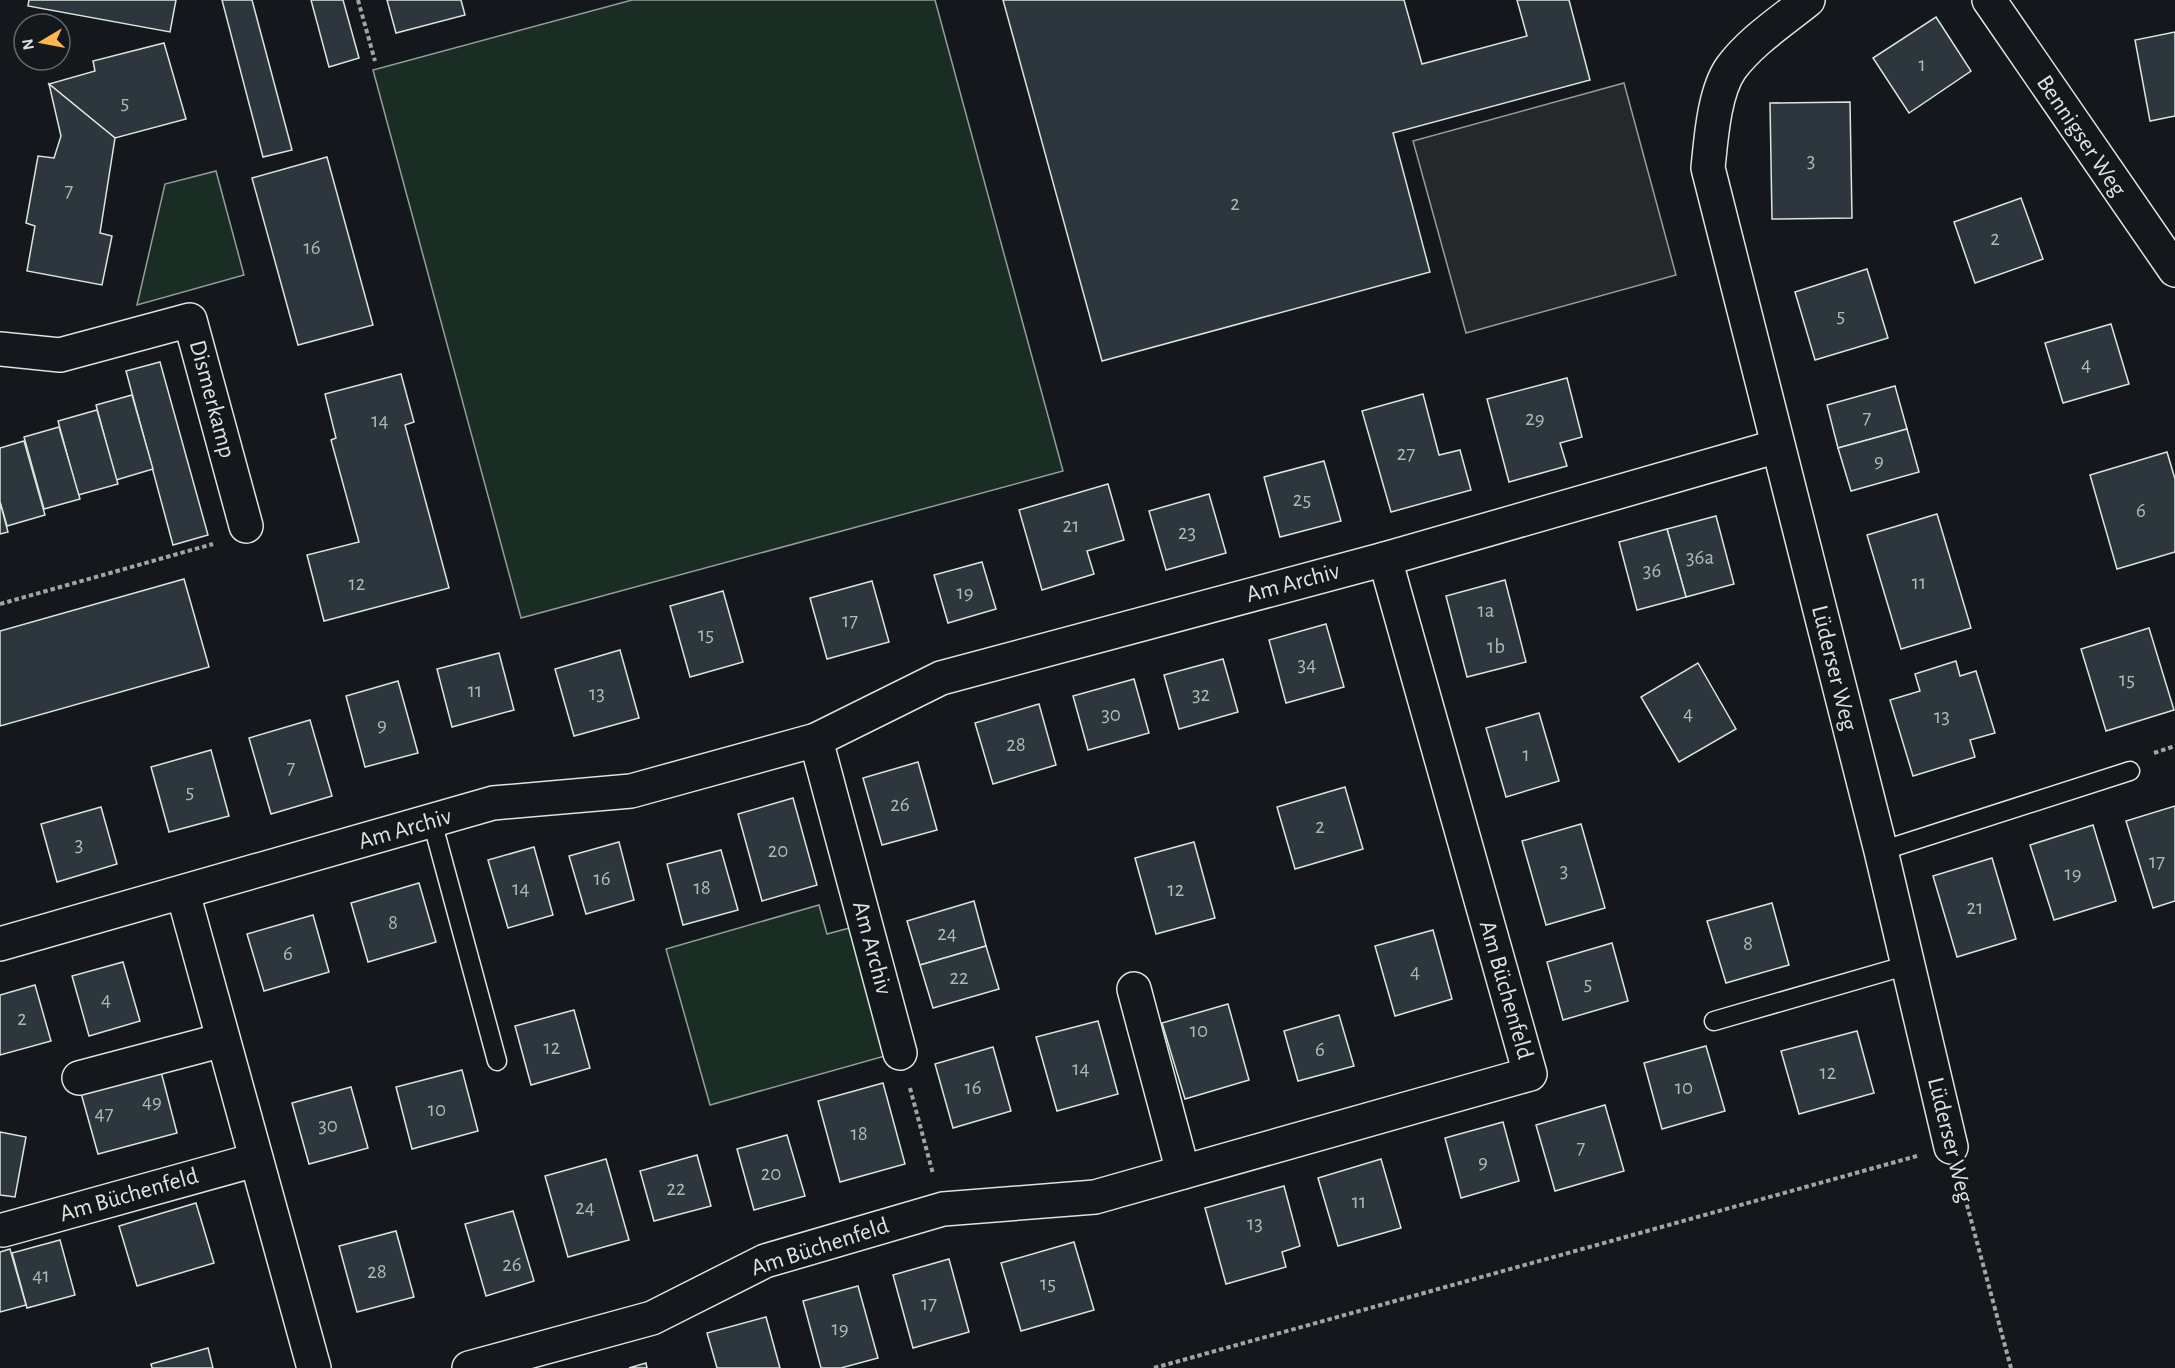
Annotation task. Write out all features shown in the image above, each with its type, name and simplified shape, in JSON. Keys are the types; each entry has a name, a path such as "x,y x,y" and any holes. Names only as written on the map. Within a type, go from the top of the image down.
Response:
{"street":[{"name":"Lüderser Weg","path":"1808,0 1755,43 1730,70 1714,114 1708,168 1881,851 1951,1147"},
{"name":"Bennigser Weg","path":"1989,0 2175,270"},
{"name":"Dismerkamp","path":"0,349 60,355 190,320 246,526"},
{"name":"Am Archiv","path":"0,944 493,803 631,790 816,740 941,678 1385,559 1778,446"},
{"name":"Am Büchenfeld","path":"469,1368 652,1318 765,1261 943,1209 1095,1197 1530,1074 1385,559"},
{"name":"Am Archiv","path":"816,740 900,1053"},
{"path":"183,893 314,1368"},
{"path":"1134,989 1183,1172"},
{"path":"79,1078 223,1040"},
{"name":"Am Büchenfeld","path":"3,1230 255,1160"}],"lane":[{"path":"1881,851 2130,771"},
{"path":"432,821 497,1061"},
{"path":"1714,1021 1908,965"}],"path":[{"path":"358,0 375,61"},
{"path":"0,604 214,544 246,526"},
{"path":"900,1053 943,1209"},
{"path":"1154,1368 1951,1147"},
{"name":"Lüderser Weg","path":"1951,1147 2010,1368"}],"green space":[{"path":"632,0 935,0 1063,471 521,618 373,70"},
{"path":"216,171 244,275 137,305 165,184"},
{"path":"819,905 827,934 857,926 892,1054 710,1105 666,949"}],"shaded area":[{"path":"1624,83 1676,275 1466,333 1413,141"}],"building":[{"path":"29,0 176,0 170,32 72,14 72,12 28,6"},
{"path":"222,0 252,0 292,150 263,157"},
{"path":"311,0 343,0 359,58 329,67"},
{"path":"387,0 461,0 465,15 396,33"},
{"path":"1003,0 1404,0 1422,64 1527,36 1517,0 1569,0 1590,80 1393,133 1430,272 1102,361"},
{"path":"1936,17 1971,71 1909,113 1873,58"},
{"path":"2175,32 2175,116 2150,121 2135,40"},
{"path":"164,43 186,119 115,138 49,84 95,71 93,61"},
{"path":"49,84 115,138 100,233 112,236 102,285 27,271 35,226 26,223 38,156 54,158 61,136"},
{"path":"1850,102 1852,218 1772,219 1770,103"},
{"path":"327,157 373,325 298,345 252,178"},
{"path":"2021,198 2043,259 1975,283 1954,222"},
{"path":"1867,269 1888,338 1815,360 1795,292"},
{"path":"2111,324 2129,384 2063,403 2045,343"},
{"path":"160,362 208,535 173,545 126,371"},
{"path":"401,374 414,422 405,425 449,588 324,621 307,555 359,542 331,440 336,438 325,394"},
{"path":"1567,378 1582,437 1560,443 1567,466 1509,482 1487,399"},
{"path":"1895,386 1907,429 1838,448 1827,405"},
{"path":"1423,394 1439,455 1460,450 1471,490 1391,512 1362,411"},
{"path":"132,395 153,469 116,480 96,405"},
{"path":"97,410 118,484 78,495 58,421"},
{"path":"59,427 80,499 44,509 24,437"},
{"path":"1907,429 1919,472 1851,491 1838,448"},
{"path":"24,441 45,515 7,526 0,502 0,448"},
{"path":"2167,452 2175,479 2175,552 2117,569 2090,475"},
{"path":"1324,461 1341,521 1280,537 1264,477"},
{"path":"1108,484 1124,540 1087,551 1094,574 1042,590 1019,510"},
{"path":"1209,494 1226,553 1166,570 1149,511"},
{"path":"0,502 8,532 0,534"},
{"path":"1937,514 1971,628 1901,649 1867,535"},
{"path":"1716,516 1734,584 1686,597 1667,529"},
{"path":"1667,529 1686,597 1637,610 1619,542"},
{"path":"982,562 996,609 948,623 934,575"},
{"path":"184,579 209,667 0,726 0,631"},
{"path":"1505,580 1526,662 1467,677 1446,596"},
{"path":"872,581 889,642 827,659 810,598"},
{"path":"723,591 743,662 690,677 670,606"},
{"path":"1326,624 1344,687 1286,703 1269,640"},
{"path":"2149,628 2174,710 2106,731 2081,649"},
{"path":"620,650 639,718 574,736 555,669"},
{"path":"499,653 514,710 452,727 437,669"},
{"path":"1223,659 1238,712 1179,729 1164,675"},
{"path":"1956,661 1960,676 1976,671 1995,733 1970,740 1975,757 1913,776 1890,700 1920,691 1915,674"},
{"path":"1698,663 1736,729 1679,762 1641,697"},
{"path":"1134,679 1149,733 1088,750 1073,696"},
{"path":"398,681 418,753 365,767 346,696"},
{"path":"1039,704 1056,765 993,784 975,723"},
{"path":"1539,713 1559,781 1506,797 1486,728"},
{"path":"310,720 332,796 271,814 249,738"},
{"path":"211,750 229,816 169,832 151,767"},
{"path":"918,762 937,830 882,845 863,778"},
{"path":"1345,787 1363,849 1295,869 1277,807"},
{"path":"793,798 817,885 762,901 738,814"},
{"path":"2175,806 2175,901 2153,908 2126,821"},
{"path":"101,807 117,864 57,882 41,824"},
{"path":"1581,824 1605,908 1546,925 1522,841"},
{"path":"2093,825 2116,901 2054,920 2030,845"},
{"path":"619,842 634,900 586,914 569,856"},
{"path":"1194,842 1215,918 1156,934 1135,858"},
{"path":"534,847 553,915 508,928 488,860"},
{"path":"721,850 738,910 683,925 667,864"},
{"path":"1992,858 2016,939 1957,957 1933,876"},
{"path":"419,883 436,942 368,962 351,903"},
{"path":"974,901 986,946 920,965 907,921"},
{"path":"1772,903 1789,965 1726,983 1707,921"},
{"path":"313,915 329,972 264,991 247,934"},
{"path":"1433,930 1452,999 1395,1016 1375,946"},
{"path":"1612,943 1628,1001 1563,1020 1547,962"},
{"path":"986,946 999,989 933,1008 920,965"},
{"path":"123,962 140,1021 89,1036 72,976"},
{"path":"35,985 51,1041 0,1055 0,995"},
{"path":"1228,1004 1249,1080 1185,1099 1162,1023"},
{"path":"574,1010 590,1068 531,1085 515,1026"},
{"path":"1339,1015 1354,1066 1298,1081 1284,1031"},
{"path":"1098,1021 1118,1094 1057,1111 1036,1037"},
{"path":"1857,1031 1874,1093 1799,1114 1781,1051"},
{"path":"1706,1046 1725,1111 1662,1129 1644,1063"},
{"path":"993,1047 1011,1111 953,1128 935,1064"},
{"path":"159,1064 177,1133 98,1154 79,1086"},
{"path":"462,1070 478,1131 412,1149 396,1087"},
{"path":"883,1083 905,1164 840,1182 818,1101"},
{"path":"351,1087 368,1148 309,1164 292,1103"},
{"path":"1605,1105 1624,1171 1555,1191 1536,1125"},
{"path":"1503,1122 1519,1181 1461,1198 1445,1138"},
{"path":"0,1132 26,1137 15,1197 0,1195"},
{"path":"787,1135 805,1196 754,1210 737,1149"},
{"path":"697,1155 711,1206 654,1221 640,1171"},
{"path":"606,1159 629,1240 568,1257 545,1176"},
{"path":"1381,1159 1401,1228 1338,1246 1318,1178"},
{"path":"1284,1186 1300,1246 1282,1252 1286,1267 1226,1284 1205,1208"},
{"path":"196,1203 214,1263 137,1286 119,1226"},
{"path":"513,1211 534,1281 486,1296 465,1224"},
{"path":"396,1231 414,1297 357,1312 339,1246"},
{"path":"60,1240 75,1295 27,1308 12,1253"},
{"path":"1074,1242 1094,1310 1021,1331 1001,1263"},
{"path":"10,1249 26,1305 0,1312 0,1252"},
{"path":"949,1259 969,1332 913,1348 893,1275"},
{"path":"858,1286 878,1358 841,1368 821,1368 803,1301"},
{"path":"766,1317 780,1368 717,1368 707,1333"},
{"path":"208,1348 213,1368 152,1368 151,1364"},
{"path":"646,1363 647,1368 629,1368"}]}
